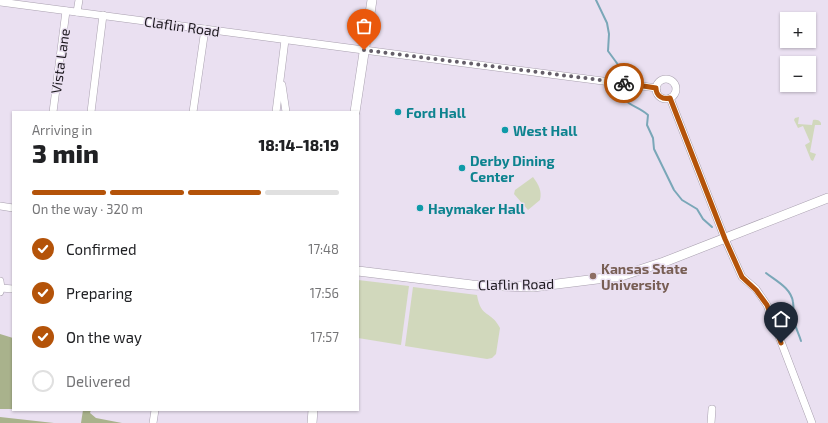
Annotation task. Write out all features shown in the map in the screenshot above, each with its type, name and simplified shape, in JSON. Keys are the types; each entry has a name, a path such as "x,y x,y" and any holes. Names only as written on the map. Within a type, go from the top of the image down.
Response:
{"street":[{"path":"77,12 78,0"},
{"path":"355,111 372,0"},
{"name":"Claflin Road","path":"0,2 656,88"},
{"name":"Vista Lane","path":"53,111 66,10"},
{"path":"90,111 103,16"},
{"path":"194,111 205,29"},
{"path":"276,111 285,40"},
{"path":"280,77 286,111"},
{"path":"663,80 668,80 672,82 676,91 670,98 664,99 657,94 656,88 663,80"},
{"path":"670,98 725,239 742,277 756,290 767,305 812,423"},
{"name":"Claflin Road","path":"359,271 472,284 533,287 621,276 664,262 828,198"},
{"path":"0,206 12,208"},
{"path":"0,287 12,289"},
{"path":"711,423 712,409"},
{"path":"153,423 154,411"},
{"path":"312,423 313,411"}],"green space":[{"path":"799,117 798,124 812,125 813,120 819,120 821,123 821,125 815,125 810,152 816,154 813,161 811,160 805,145 810,142 803,126 798,128 794,120 795,118"},
{"path":"533,177 540,188 541,197 540,200 528,210 514,194 515,190"},
{"path":"359,280 409,286 401,345 359,338"},
{"path":"413,287 477,295 481,308 497,322 500,328 496,354 492,358 487,359 405,346"},
{"path":"0,334 12,338 12,409 0,409"},
{"path":"83,411 91,411 90,413 96,418 122,423 81,423"},
{"path":"0,417 54,423 0,423"}],"waterway":[{"path":"596,0 607,23 609,34 608,51 619,66 620,74"},
{"path":"619,87 623,98 626,101 648,115 647,125 653,138 654,149 674,190 682,200 697,209 703,219 712,227"},
{"path":"766,273 782,285 792,297 795,323 801,341"}],"way so far":[{"path":"364,50 624,83"}],"place":[{"name":"Ford Hall","path":"398,112"},
{"name":"West Hall","path":"505,130"},
{"name":"Derby Dining Center","path":"462,168"},
{"name":"Haymaker Hall","path":"420,208"},
{"name":"Kansas State University","path":"593,276"}],"route":[{"path":"624,83 650,86 656,88 657,94 660,97 664,99 670,98 725,239 742,277 756,290 767,305 781,343"}]}
